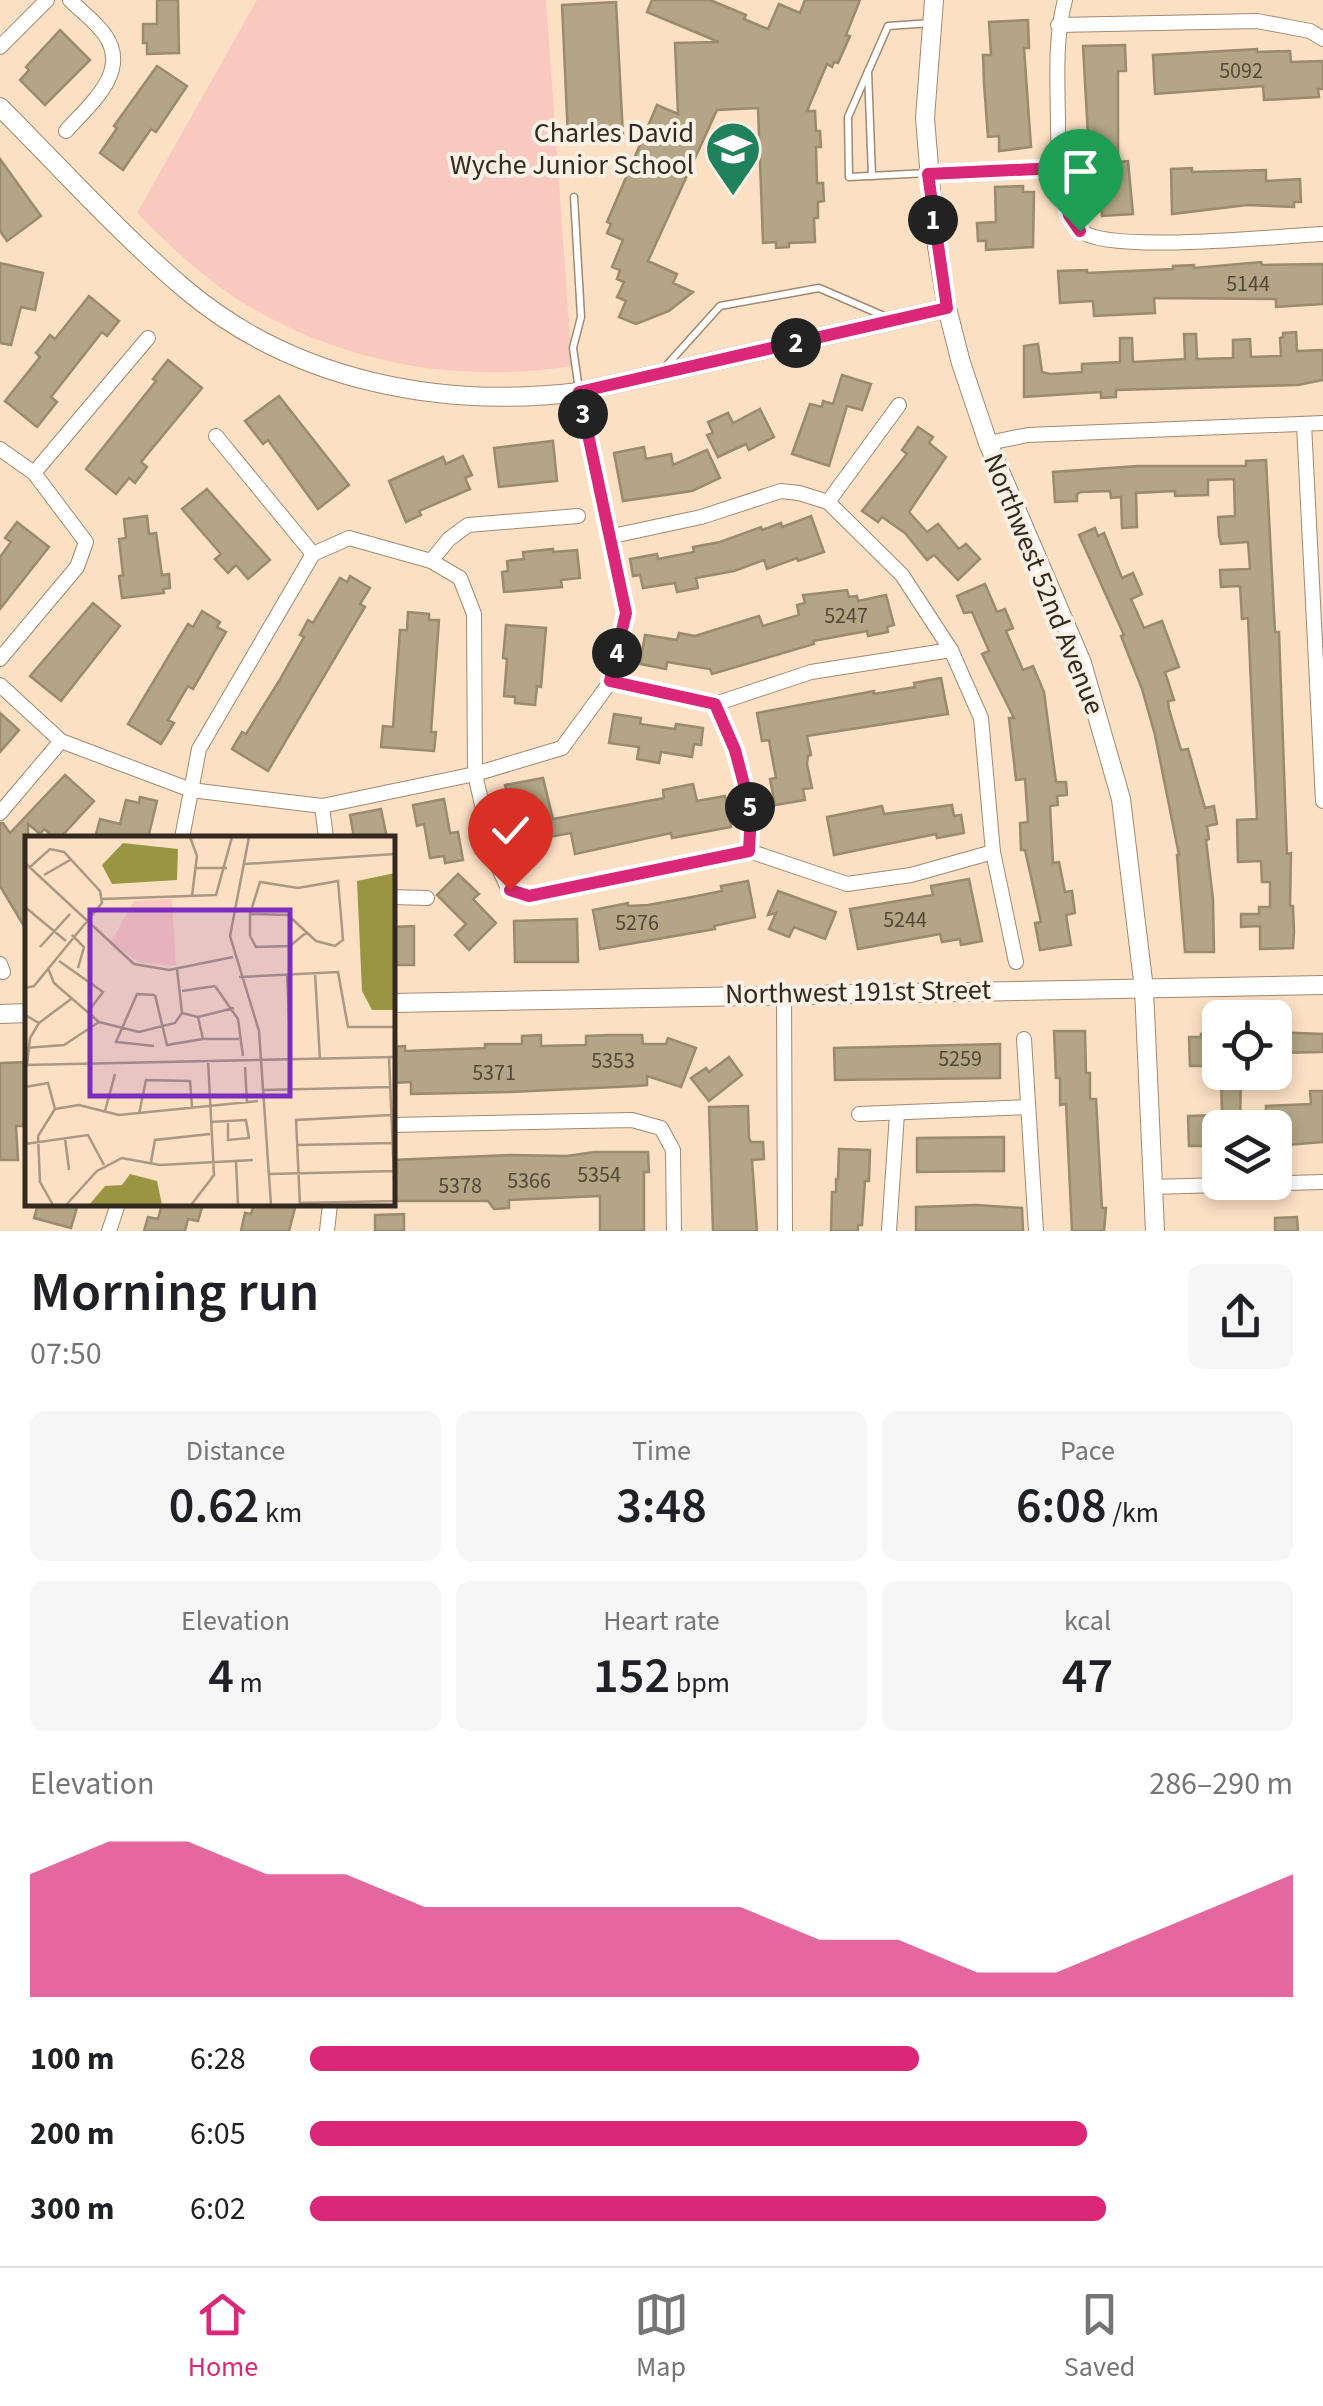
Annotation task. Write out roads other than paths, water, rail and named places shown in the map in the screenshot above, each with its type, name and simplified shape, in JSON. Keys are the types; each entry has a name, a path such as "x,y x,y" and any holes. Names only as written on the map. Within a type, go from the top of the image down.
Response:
{"street":[{"path":"0,47 47,0"},
{"path":"66,131 111,79 113,53 105,35 70,0"},
{"name":"Northwest 52nd Avenue","path":"934,0 926,118 928,174 947,308 988,443 1082,663 1121,799 1144,990 1154,1231"},
{"path":"1065,0 1058,25 1058,168 1069,215 1080,231 1101,240 1144,242 1323,234"},
{"path":"1058,25 1256,21 1310,31 1323,38"},
{"path":"0,107 187,291 242,329 291,356 416,392 524,398 579,392 947,308"},
{"path":"928,174 1058,168"},
{"path":"34,473 148,338"},
{"path":"0,685 61,742 191,790 322,806 475,774 562,748 610,681 626,613 579,392"},
{"path":"828,502 899,406"},
{"path":"988,443 1028,435 1323,423"},
{"path":"1304,424 1323,800"},
{"path":"216,436 313,554"},
{"path":"0,448 34,473 86,542 78,567 0,659"},
{"path":"608,536 700,517 781,491 828,502 902,575 951,650 980,718 992,852 1016,962"},
{"path":"431,561 449,539 468,526 578,516"},
{"path":"182,836 199,749 313,554 349,538 431,561 460,578 474,614 475,774 494,858 510,890 529,896 749,851 847,884 910,874 992,852"},
{"path":"610,681 715,704 810,672 951,650"},
{"path":"715,704 735,750 751,811 749,851"},
{"path":"0,812 61,742"},
{"path":"322,806 326,836"},
{"path":"395,897 427,898"},
{"name":"Northwest 191st Street","path":"395,1003 1323,985"},
{"path":"784,993 786,1231"},
{"path":"1024,1038 1036,1231"},
{"path":"859,1114 1028,1107"},
{"path":"889,1231 897,1114"},
{"path":"395,1125 632,1120 661,1128 673,1150 674,1231"},
{"path":"1152,1186 1323,1182"},
{"path":"109,1231 117,1206"},
{"path":"327,1231 330,1206"}],"lane":[{"path":"928,174 849,177 848,117 888,26 932,23"},
{"path":"868,70 872,176"},
{"path":"574,197 581,317 572,348 579,392"},
{"path":"659,374 720,306 819,288 894,320"}],"place":[{"name":"Charles David Wyche Junior School","path":"733,198"}]}
